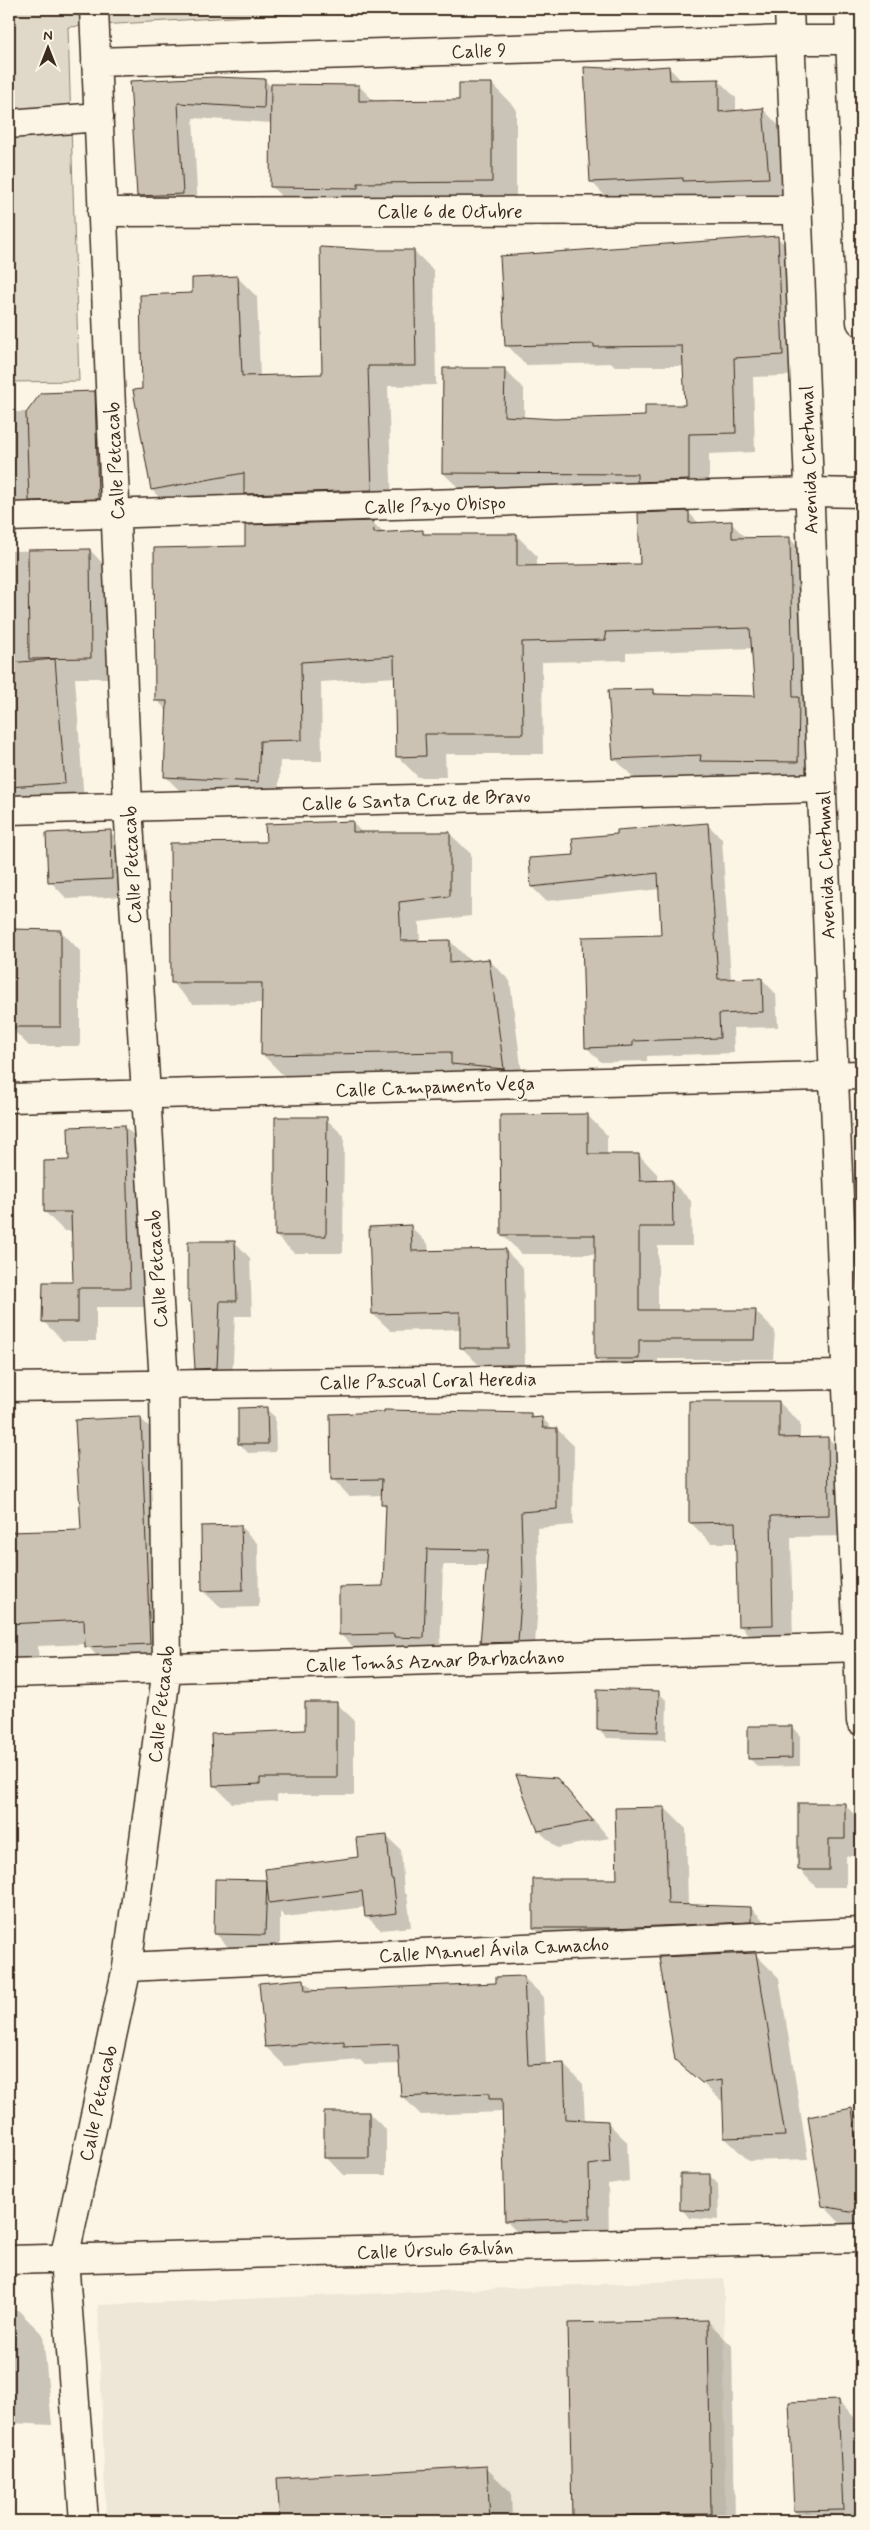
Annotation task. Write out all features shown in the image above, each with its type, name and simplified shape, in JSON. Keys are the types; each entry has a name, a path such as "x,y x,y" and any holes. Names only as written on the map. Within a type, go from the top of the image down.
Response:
{"street":[{"name":"Calle Petcacab","path":"84,2521 64,2259 127,1966 167,1668 164,1383 144,1094 128,806 94,9"},
{"name":"Avenida Chetumal","path":"789,9 846,1375 860,1647 861,1721"},
{"path":"849,9 856,40 861,322"},
{"name":"Calle 9","path":"96,62 790,40 856,40"},
{"path":"9,124 99,117"},
{"name":"Calle 6 de Octubre","path":"102,212 798,210"},
{"name":"Calle Payo Obispo","path":"9,517 810,492 861,493"},
{"name":"Calle 6 Santa Cruz de Bravo","path":"9,810 822,788"},
{"name":"Calle Campamento Vega","path":"9,1098 861,1075"},
{"name":"Calle Pascual Coral Heredia","path":"9,1387 164,1383 846,1375"},
{"name":"Calle Tomás Aznar Barbachano","path":"9,1673 860,1647"},
{"name":"Calle Manuel Ávila Camacho","path":"127,1966 861,1932"},
{"name":"Calle Úrsulo Galván","path":"9,2260 861,2238"}],"shaded area":[{"path":"9,9 365,9 68,27 79,381 9,382"},
{"path":"724,2279 725,2521 106,2521 98,2305"}],"building":[{"path":"669,66 670,80 719,79 719,112 763,108 769,178 683,181 683,178 590,182 584,67 628,69"},
{"path":"215,77 265,79 264,108 178,103 183,194 137,196 130,81"},
{"path":"459,83 492,83 492,182 358,183 358,188 270,187 271,84 359,85 359,101 459,100"},
{"path":"778,236 783,355 734,358 736,433 689,434 689,480 637,482 637,474 442,473 443,368 505,368 504,416 554,419 645,416 645,405 685,405 682,346 594,347 594,344 505,346 500,256"},
{"path":"320,247 414,250 416,366 368,366 372,490 244,494 244,473 151,490 133,390 142,389 140,295 192,293 192,278 238,276 242,376 322,374"},
{"path":"95,391 98,499 29,501 26,413 41,393"},
{"path":"689,511 689,523 732,521 732,538 790,537 793,697 799,697 798,762 700,761 701,755 613,759 608,690 654,689 654,694 755,696 750,628 605,632 606,640 522,642 523,734 425,734 426,756 396,757 394,656 301,662 302,740 260,741 258,782 164,777 167,701 155,701 154,548 245,546 245,525 373,521 374,533 423,530 423,534 517,534 517,566 640,564 638,513"},
{"path":"90,549 91,658 29,659 28,550"},
{"path":"55,659 65,783 9,787 9,663"},
{"path":"353,821 353,832 450,832 450,896 399,902 401,941 450,940 450,963 489,959 504,1069 451,1064 451,1052 261,1055 262,983 171,983 170,843 266,842 265,824"},
{"path":"708,823 718,979 762,978 763,1012 719,1014 720,1038 633,1041 633,1046 585,1048 582,937 661,935 658,873 531,887 529,858 574,855 572,838 617,834 617,830"},
{"path":"111,830 112,879 48,882 46,833"},
{"path":"9,929 61,930 61,1027 9,1027"},
{"path":"588,1114 588,1154 639,1154 640,1181 672,1180 673,1227 639,1227 639,1310 756,1310 754,1340 639,1340 639,1359 595,1359 595,1235 501,1235 500,1115"},
{"path":"275,1117 327,1117 326,1236 275,1236"},
{"path":"125,1125 130,1288 78,1288 78,1322 42,1322 43,1282 73,1282 71,1212 44,1212 44,1161 69,1160 68,1127"},
{"path":"411,1225 412,1251 506,1249 508,1348 460,1348 460,1312 372,1314 369,1227"},
{"path":"188,1241 235,1241 237,1301 220,1301 217,1368 195,1369 191,1302 188,1302"},
{"path":"689,1401 779,1401 779,1438 828,1437 829,1515 771,1516 773,1625 738,1626 735,1522 689,1523"},
{"path":"267,1407 268,1444 238,1444 238,1408"},
{"path":"384,1410 531,1413 531,1418 542,1417 543,1428 557,1428 557,1509 521,1512 523,1573 518,1642 480,1643 488,1550 427,1549 424,1638 394,1637 394,1634 339,1635 339,1587 383,1586 386,1504 381,1504 382,1479 331,1480 330,1414 384,1412"},
{"path":"141,1417 150,1644 85,1647 84,1620 9,1624 9,1532 81,1530 75,1420"},
{"path":"241,1525 243,1590 202,1591 201,1526"},
{"path":"597,1689 659,1691 658,1732 597,1730"},
{"path":"305,1702 337,1702 337,1778 260,1778 260,1784 213,1786 211,1734 305,1730"},
{"path":"748,1726 792,1726 792,1758 748,1759"},
{"path":"516,1775 557,1778 593,1821 538,1831"},
{"path":"798,1803 845,1803 845,1839 829,1839 829,1870 798,1870"},
{"path":"665,1807 668,1904 751,1907 751,1922 612,1928 533,1928 533,1879 617,1879 615,1808"},
{"path":"387,1835 391,1879 393,1879 397,1913 365,1917 362,1891 269,1903 265,1869 358,1857 356,1838"},
{"path":"215,1879 267,1880 265,1935 214,1934"},
{"path":"756,1953 785,2136 724,2138 722,2080 702,2083 675,2060 659,1957"},
{"path":"524,1976 528,2065 564,2063 566,2119 608,2121 610,2162 589,2165 590,2218 505,2221 502,2099 489,2099 489,2093 401,2097 398,2044 344,2046 344,2041 265,2047 259,1983 304,1979 305,1991 496,1983 496,1977"},
{"path":"852,2108 861,2182 861,2213 822,2206 808,2117"},
{"path":"324,2112 369,2112 369,2158 324,2158"},
{"path":"680,2174 710,2174 710,2211 680,2210"},
{"path":"708,2320 711,2514 572,2516 568,2323"},
{"path":"838,2400 843,2510 794,2511 789,2402"},
{"path":"487,2466 490,2521 280,2521 277,2478"}]}
